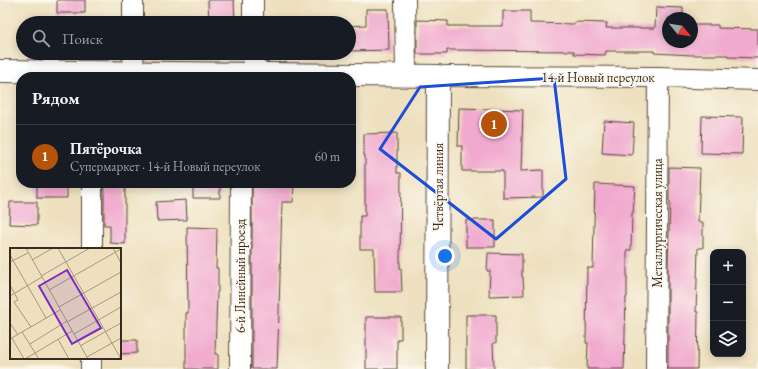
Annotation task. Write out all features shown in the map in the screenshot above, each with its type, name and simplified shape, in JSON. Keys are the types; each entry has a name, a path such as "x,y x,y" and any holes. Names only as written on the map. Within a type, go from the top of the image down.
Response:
{"street":[{"path":"132,0 133,16"},
{"path":"253,0 253,16"},
{"path":"405,0 406,76"},
{"path":"103,72 134,63 301,72"},
{"path":"0,71 23,72"},
{"path":"356,74 438,76"},
{"name":"14-й Новый переулок","path":"438,76 658,77 758,80"},
{"name":"Четвёртая линия","path":"436,369 438,76"},
{"name":"Металлургическая улица","path":"656,369 658,77"},
{"path":"92,188 92,248"},
{"name":"6-й Линейный проезд","path":"240,369 241,188"}],"highlighted area":[{"path":"554,78 566,179 496,239 380,149 420,87"}],"building":[{"path":"57,0 85,0 85,13 57,13"},
{"path":"208,0 234,0 235,16 209,16"},
{"path":"656,7 683,8 683,12 662,12 662,48 698,48 698,25 718,25 718,28 758,29 758,58 728,57 728,55 654,53 654,51 606,51 605,55 574,54 574,51 447,50 447,54 417,54 417,20 448,21 448,26 503,26 503,11 530,11 530,23 607,23 606,28 655,28"},
{"path":"366,9 388,9 389,50 356,51 356,26 366,25"},
{"path":"459,108 523,110 521,171 543,170 543,197 503,198 503,171 462,171 462,146 458,146"},
{"path":"702,116 743,117 742,154 701,153"},
{"path":"604,121 634,123 632,155 602,153"},
{"path":"397,133 397,173 401,173 400,268 402,292 375,292 374,249 360,249 360,216 365,216 364,134"},
{"path":"669,167 700,168 698,222 703,223 703,248 698,248 696,312 698,312 697,369 668,369"},
{"path":"595,184 635,186 632,213 631,250 627,250 624,369 587,369 587,268 593,268"},
{"path":"37,188 67,188 67,198 37,198"},
{"path":"104,188 125,188 125,244 110,243 110,225 104,225"},
{"path":"193,188 220,188 220,198 193,198"},
{"path":"252,188 294,188 293,202 282,202 277,369 252,369"},
{"path":"186,200 187,220 157,221 156,202"},
{"path":"10,202 37,202 37,225 9,224"},
{"path":"466,220 495,220 495,247 466,247"},
{"path":"187,227 217,228 216,268 218,268 218,292 215,354 218,354 218,369 186,369 186,313 188,313"},
{"path":"488,253 522,254 524,295 489,296 490,271 487,271"},
{"path":"466,315 496,315 496,343 493,343 494,369 466,369"},
{"path":"366,317 401,317 401,339 397,339 397,369 366,369"},
{"path":"121,340 137,340 137,353 121,354"}],"place":[{"name":"Пятёрочка","path":"494,124"}]}
